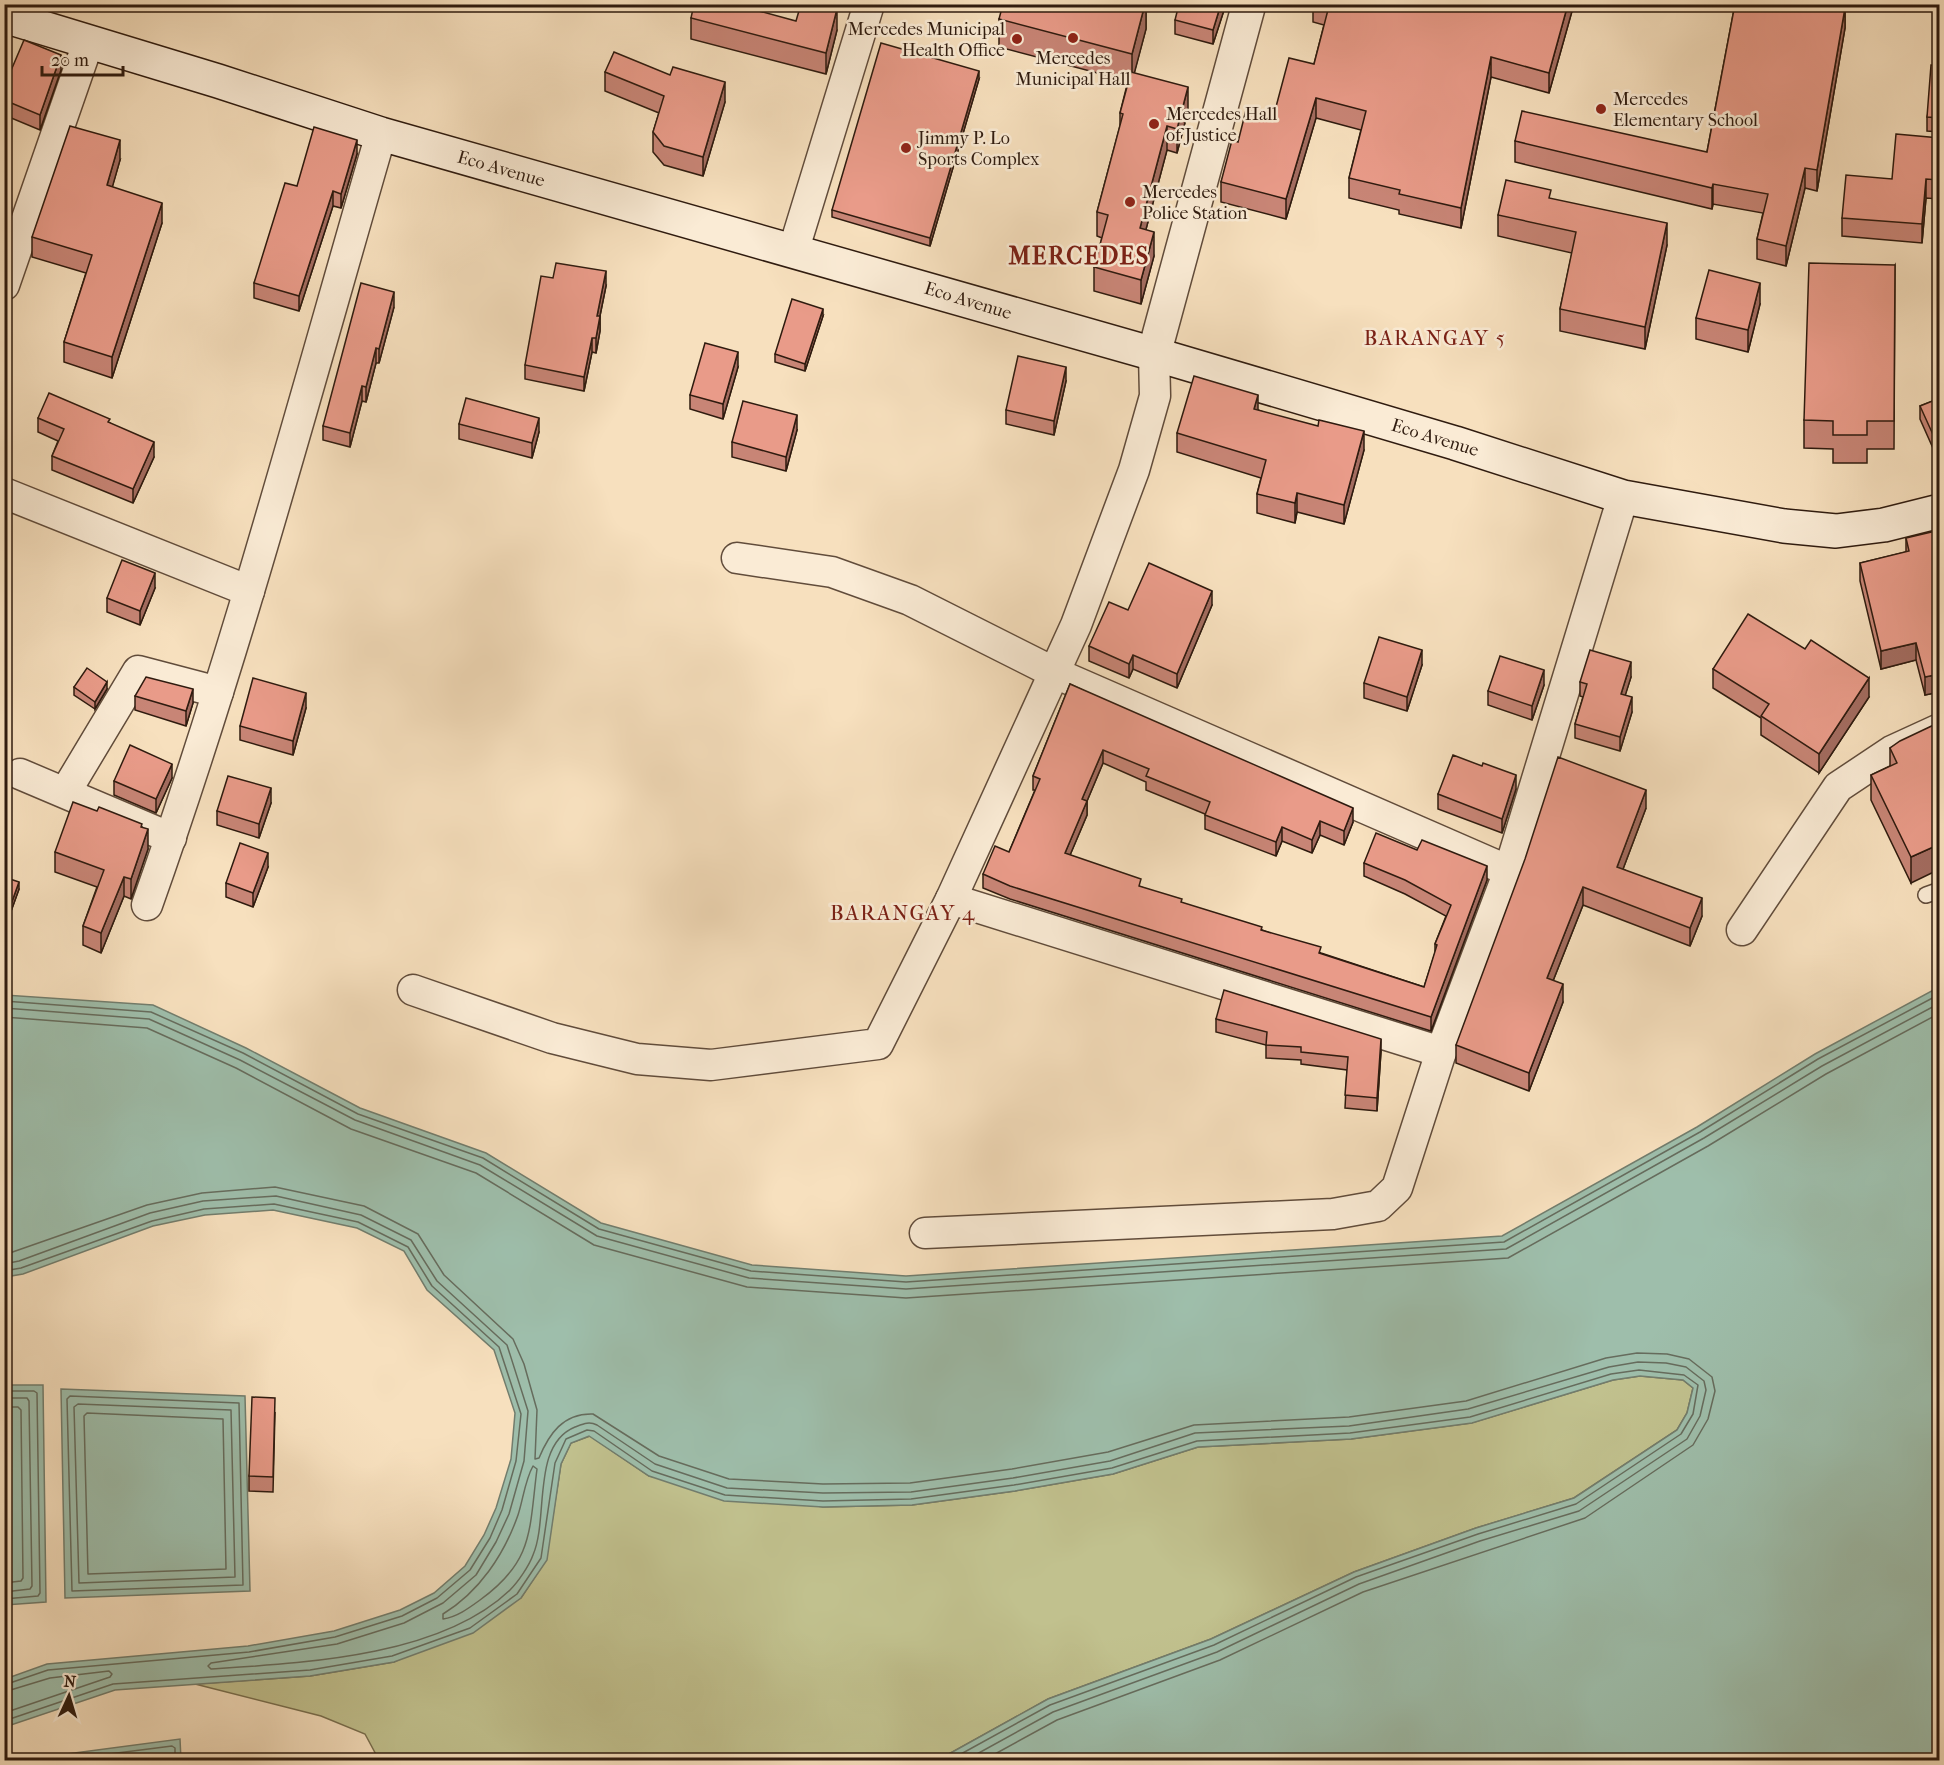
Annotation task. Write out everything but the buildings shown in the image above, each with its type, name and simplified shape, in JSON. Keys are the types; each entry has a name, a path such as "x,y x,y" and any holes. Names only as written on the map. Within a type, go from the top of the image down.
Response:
{"main road":[{"path":"1154,354 1249,4"},
{"name":"Eco Avenue","path":"4,16 218,81 381,134 1154,354 1455,443 1623,497 1784,526 1836,531 1884,525 1940,511"}],"street":[{"path":"793,252 869,4"},
{"path":"4,285 88,43"},
{"path":"147,905 171,838 249,591 381,134"},
{"path":"413,990 552,1038 637,1059 711,1065 879,1044 951,899 1076,625 1134,470 1155,396 1154,354"},
{"path":"4,493 249,591"},
{"path":"925,1233 1333,1214 1378,1206 1397,1188 1441,1052 1509,871 1623,497"},
{"path":"737,558 832,572 910,600 1055,673 1509,871"},
{"path":"66,791 138,671 218,692"},
{"path":"1742,930 1838,787 1892,751 1940,729"},
{"path":"20,774 66,791 171,838"},
{"path":"951,899 1441,1052"}],"green space":[{"path":"1640,1376 1683,1380 1693,1388 1687,1413 1677,1430 1574,1498 1476,1528 1354,1572 1211,1639 1048,1699 938,1760 379,1760 365,1734 321,1716 195,1684 310,1676 394,1662 521,1598 546,1560 561,1464 571,1443 590,1436 649,1476 823,1507 912,1505 1015,1491 1113,1474 1198,1447 1351,1439 1471,1423 1613,1380"}],"water":[{"path":"1939,987 1939,1760 938,1760 1048,1699 1211,1639 1354,1572 1476,1528 1574,1498 1677,1430 1687,1413 1693,1388 1683,1380 1640,1376 1613,1380 1472,1423 1351,1439 1198,1447 1113,1474 1015,1491 912,1505 823,1507 724,1501 649,1476 589,1436 571,1443 561,1464 547,1560 521,1598 473,1633 394,1662 310,1676 115,1690 5,1727 5,1679 47,1664 248,1646 334,1631 400,1610 434,1593 465,1566 484,1535 496,1508 511,1459 515,1413 494,1350 427,1290 404,1251 357,1228 273,1210 205,1215 153,1226 23,1274 5,1277 5,995 153,1005 246,1048 360,1108 486,1153 601,1223 752,1265 906,1276 1502,1236 1697,1127 1815,1054"},
{"path":"5,1385 43,1385 46,1602 5,1605"},
{"path":"61,1389 245,1396 250,1591 65,1598"},
{"path":"180,1739 181,1760 26,1760 44,1757"}],"place":[{"name":"Mercedes Municipal Hall","path":"1073,38"},
{"name":"Mercedes Municipal Health Office","path":"1017,39"},
{"name":"Mercedes Elementary School","path":"1601,109"},
{"name":"Mercedes Hall of Justice","path":"1154,124"},
{"name":"Jimmy P. Lo Sports Complex","path":"906,148"},
{"name":"Mercedes Police Station","path":"1130,202"}],"district":[{"name":"MERCEDES","path":"1079,256"},
{"name":"BARANGAY 5","path":"1435,338"},
{"name":"BARANGAY 4","path":"903,913"}]}
